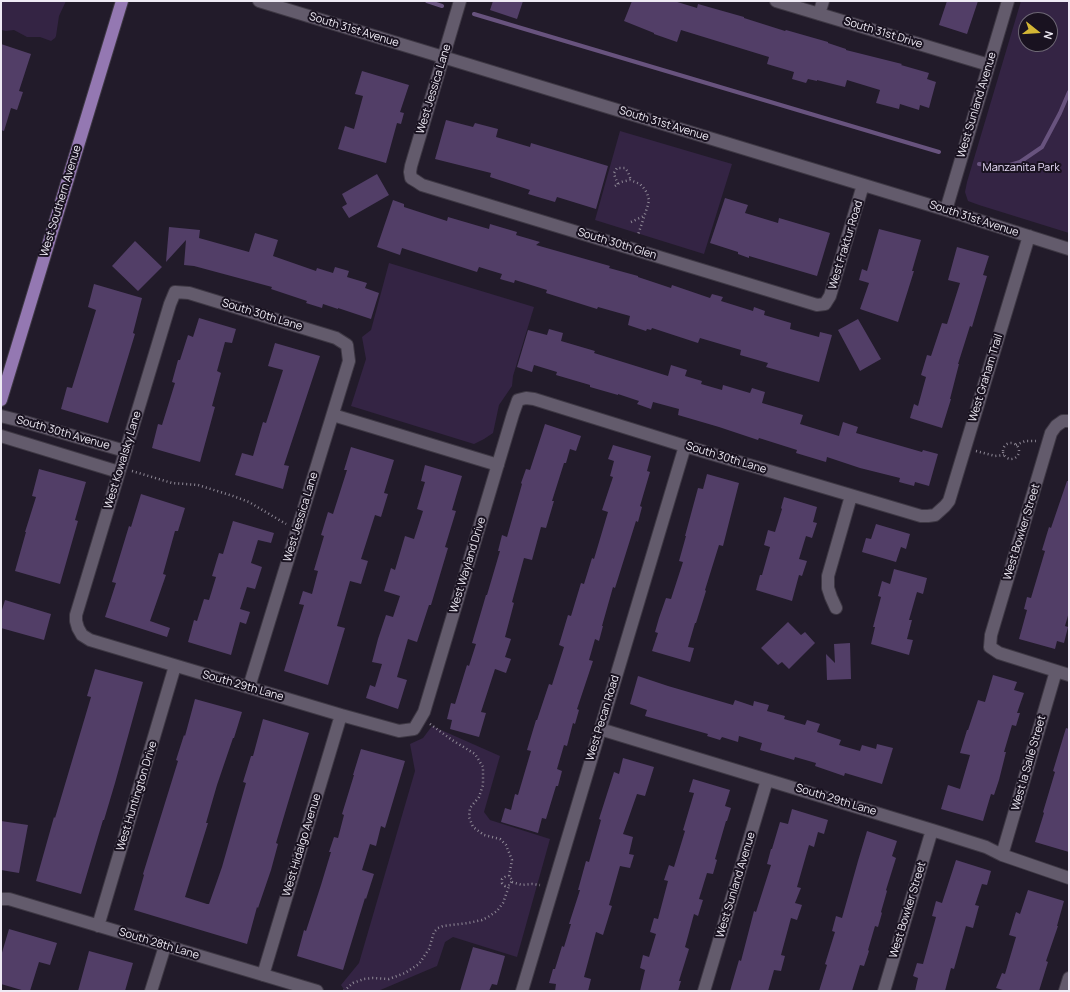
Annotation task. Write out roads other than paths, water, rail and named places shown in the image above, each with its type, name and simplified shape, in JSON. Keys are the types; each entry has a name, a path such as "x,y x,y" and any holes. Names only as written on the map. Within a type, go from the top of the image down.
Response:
{"main road":[{"name":"West Southern Avenue","path":"1,400 122,1"}],"street":[{"name":"South 31st Avenue","path":"259,1 946,210 1069,249"},
{"name":"West Jessica Lane","path":"411,178 411,166 460,1"},
{"name":"South 31st Drive","path":"776,1 989,65"},
{"path":"819,14 822,1"},
{"name":"West Sunland Avenue","path":"946,210 1008,1"},
{"name":"South 30th Glen","path":"411,178 422,185 817,304 825,304"},
{"name":"West Fraktur Road","path":"825,304 830,296 863,185"},
{"name":"West Graham Trail","path":"935,515 949,501 1029,236"},
{"name":"South 30th Lane","path":"175,292 189,293 336,338 347,346"},
{"name":"West Kowalsky Lane","path":"78,628 76,615 170,304 175,292"},
{"name":"West Jessica Lane","path":"249,687 349,361 347,346"},
{"name":"South 30th Lane","path":"518,400 526,398 534,399 851,496 921,516 935,515"},
{"name":"West Wayland Drive","path":"414,729 424,712 518,400"},
{"path":"333,415 498,465"},
{"name":"South 30th Avenue","path":"1,416 125,452"},
{"name":"West Bowker Street","path":"1056,671 999,653 990,647 991,635 1051,433 1056,426 1066,421"},
{"name":"South 30th Avenue","path":"1,436 120,470"},
{"name":"West Pecan Road","path":"522,991 685,446"},
{"path":"836,608 828,588 828,576 851,496"},
{"name":"South 29th Lane","path":"78,628 82,635 90,640 175,666 399,731 414,729"},
{"name":"West Huntington Drive","path":"98,926 175,666"},
{"path":"1056,671 1069,675"},
{"name":"West la Salle Street","path":"1002,856 1056,671"},
{"name":"West Hidalgo Avenue","path":"263,975 341,715"},
{"name":"South 29th Lane","path":"600,729 986,847 1002,856 1069,878"},
{"name":"West Sunland Avenue","path":"704,991 767,780"},
{"name":"West Bowker Street","path":"884,991 932,830"},
{"name":"South 28th Lane","path":"1,899 9,899 317,991"},
{"path":"151,991 165,946"},
{"path":"1065,991 1069,978"}],"waterway":[{"path":"427,1 442,6"},
{"path":"474,14 939,152"},
{"path":"979,164 1003,167 1020,162 1042,147 1069,92"}],"park label":[{"name":"Manzanita Park","path":"1021,168"}]}
